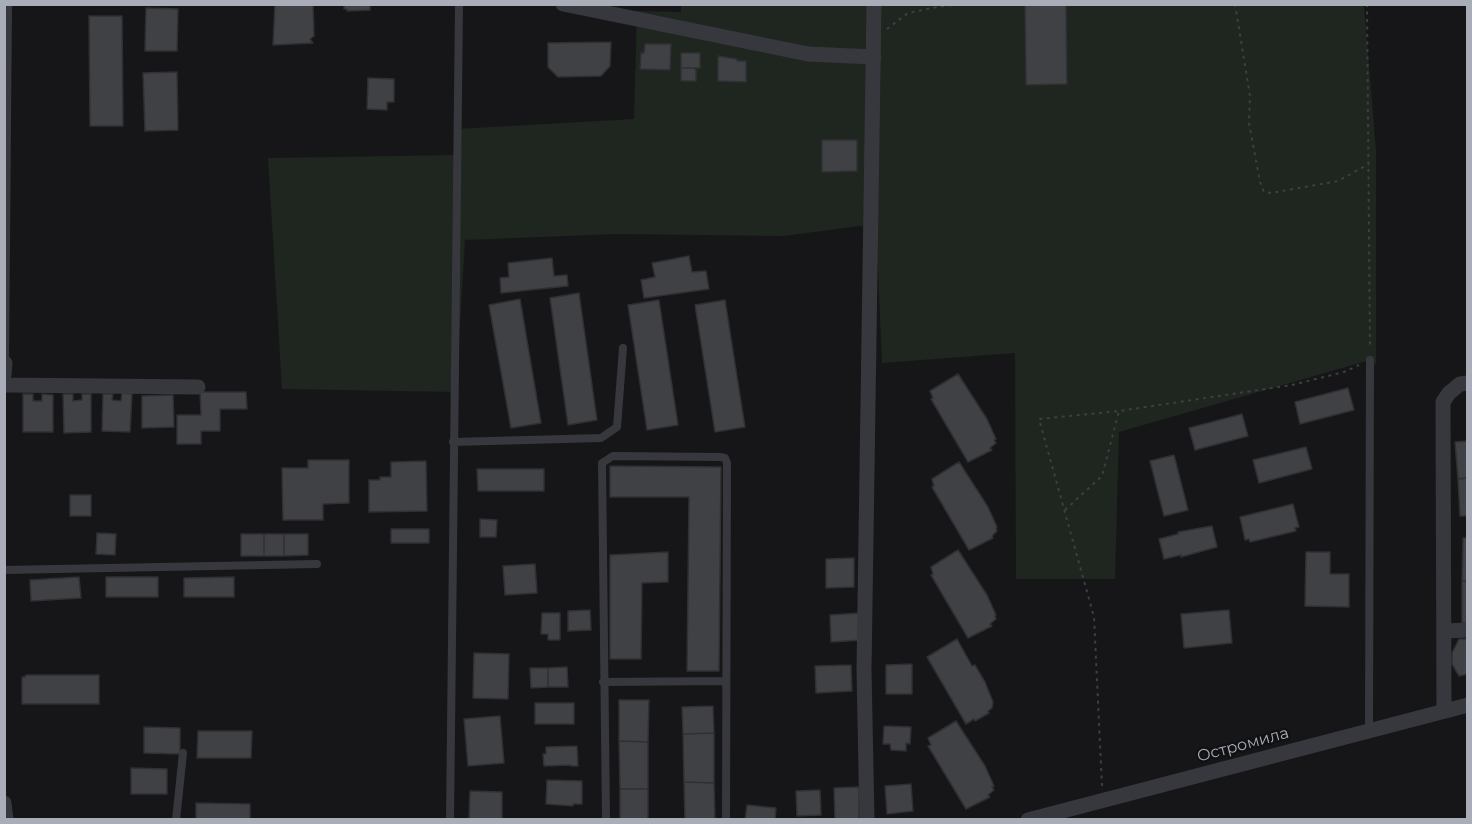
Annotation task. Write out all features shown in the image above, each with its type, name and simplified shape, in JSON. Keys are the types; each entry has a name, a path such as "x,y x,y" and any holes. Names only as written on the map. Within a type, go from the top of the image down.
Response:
{"street":[{"path":"563,4 808,54 874,57"},
{"path":"867,819 864,670 874,4"},
{"path":"4,375 5,363"},
{"path":"1444,711 1443,402 1449,393 1460,384 1467,383"},
{"path":"4,386 198,387"},
{"path":"1444,631 1467,630"},
{"name":"Остромила","path":"1028,819 1467,705"},
{"path":"4,803 6,819"}],"lane":[{"path":"5,363 8,4"},
{"path":"450,819 459,4"},
{"path":"453,442 602,438 617,427 623,348"},
{"path":"1369,731 1370,360"},
{"path":"606,819 602,463 613,456 725,458 727,463 726,819"},
{"path":"4,570 317,564"},
{"path":"603,682 726,681"},
{"path":"176,819 183,753"}],"path":[{"path":"885,31 908,13 965,4"},
{"path":"1235,4 1250,96 1250,123 1260,182 1264,192 1271,194 1338,181 1369,164"},
{"path":"1103,800 1094,617 1039,419 1119,411 1292,385 1344,372 1370,360 1367,4"},
{"path":"1064,511 1102,476 1119,411"}],"shaded area":[{"path":"681,5 1364,5 1376,151 1376,365 1370,360 1119,432 1115,579 1016,579 1015,353 882,363 876,224 783,236 617,234 465,240 456,392 282,389 268,158 456,155 456,129 634,119 637,11 681,12"}],"building":[{"path":"275,4 313,4 314,36 310,39 313,43 273,45"},
{"path":"344,4 370,4 370,10 347,11 344,9"},
{"path":"1025,4 1066,4 1067,84 1026,85"},
{"path":"146,8 178,9 177,51 145,51"},
{"path":"89,16 122,16 123,126 90,126"},
{"path":"611,42 610,66 601,76 558,77 548,67 548,43"},
{"path":"645,44 671,44 670,70 640,69 641,53 644,53"},
{"path":"681,53 700,53 700,68 681,68"},
{"path":"718,56 746,61 746,82 718,81"},
{"path":"681,68 694,68 696,81 681,81"},
{"path":"177,72 178,130 145,131 143,73"},
{"path":"368,78 394,79 394,102 387,102 387,110 367,109"},
{"path":"822,140 857,140 857,171 822,172"},
{"path":"689,256 692,272 706,271 709,289 644,298 641,280 655,277 652,263"},
{"path":"552,258 554,276 567,275 568,286 501,293 500,278 509,277 508,263"},
{"path":"579,293 597,420 568,425 550,298"},
{"path":"520,299 541,423 511,428 489,305"},
{"path":"659,300 678,425 647,430 628,305"},
{"path":"725,300 745,427 715,432 695,305"},
{"path":"958,374 987,419 996,439 994,440 996,443 990,448 992,450 968,462 931,399 933,398 930,391"},
{"path":"1348,388 1354,410 1300,424 1295,402"},
{"path":"200,392 246,392 247,409 220,409 220,431 201,431 201,444 177,444 177,415 201,415"},
{"path":"122,393 132,394 130,432 102,431 103,394 113,394 112,400 121,401"},
{"path":"23,394 33,394 33,401 42,401 42,394 53,395 53,432 23,432"},
{"path":"63,394 73,394 73,401 82,400 82,394 91,394 91,432 64,433"},
{"path":"173,395 174,427 142,428 142,396"},
{"path":"1242,414 1248,436 1195,450 1189,428"},
{"path":"1468,441 1468,478 1458,479 1455,442"},
{"path":"1306,447 1312,469 1259,483 1253,460"},
{"path":"1174,455 1188,510 1164,516 1150,461"},
{"path":"308,460 349,460 349,503 323,504 323,520 283,520 282,468 308,468"},
{"path":"426,461 427,511 369,512 369,480 391,477 391,462"},
{"path":"959,462 988,507 997,527 993,538 969,550 932,487 934,486 932,479"},
{"path":"610,466 721,467 719,671 687,671 689,497 610,497"},
{"path":"477,469 544,469 544,491 478,491"},
{"path":"1468,478 1468,516 1460,516 1458,479"},
{"path":"70,495 91,495 91,516 70,516"},
{"path":"1293,504 1299,527 1295,528 1296,531 1250,542 1249,539 1245,540 1240,517"},
{"path":"480,519 497,520 496,537 480,537"},
{"path":"1212,526 1217,547 1181,557 1181,555 1164,559 1159,539 1178,534 1178,532"},
{"path":"391,529 429,529 429,543 391,543"},
{"path":"97,533 116,534 115,555 96,554"},
{"path":"241,534 264,534 264,556 241,556"},
{"path":"264,534 284,534 284,556 264,556"},
{"path":"284,534 308,534 308,555 284,556"},
{"path":"1463,538 1468,538 1468,581 1462,581"},
{"path":"958,550 987,595 996,615 996,619 990,624 992,626 968,638 931,575 933,574 931,567"},
{"path":"668,552 668,582 642,583 641,659 610,659 610,555"},
{"path":"1306,552 1330,552 1330,574 1349,574 1349,607 1305,606"},
{"path":"854,558 854,587 826,588 826,559"},
{"path":"535,564 537,593 505,595 503,566"},
{"path":"79,577 81,598 31,601 30,580"},
{"path":"106,577 158,577 158,597 106,597"},
{"path":"234,577 234,597 184,597 184,578"},
{"path":"1462,581 1468,581 1468,623 1462,623"},
{"path":"590,610 591,630 568,631 568,611"},
{"path":"1229,610 1232,643 1184,648 1181,614"},
{"path":"542,613 560,613 560,640 548,640 548,634 541,634"},
{"path":"861,613 862,640 831,642 830,615"},
{"path":"957,639 972,666 975,665 985,682 993,702 989,713 966,724 927,657"},
{"path":"1459,639 1468,639 1468,674 1459,676 1452,664 1452,653"},
{"path":"474,653 509,654 508,699 473,698"},
{"path":"912,664 912,694 886,694 886,665"},
{"path":"851,665 852,691 816,693 815,666"},
{"path":"567,667 568,687 548,687 548,668"},
{"path":"530,668 548,668 548,687 531,688"},
{"path":"26,675 99,675 99,704 22,704 22,677"},
{"path":"619,700 649,700 648,742 619,741"},
{"path":"535,703 574,703 574,724 535,724"},
{"path":"713,706 714,733 683,734 682,707"},
{"path":"500,716 504,763 468,766 464,719"},
{"path":"956,721 985,766 994,786 992,787 994,790 988,795 990,797 966,809 928,746 931,745 928,738"},
{"path":"884,726 911,727 910,744 906,743 906,751 891,750 890,744 883,744"},
{"path":"144,727 180,728 180,754 144,753"},
{"path":"198,731 252,731 251,758 197,758"},
{"path":"714,733 714,783 684,782 683,734"},
{"path":"619,741 648,742 648,789 620,789"},
{"path":"577,746 578,766 544,766 543,754 546,754 546,747"},
{"path":"131,768 167,769 167,794 131,794"},
{"path":"547,780 582,781 582,804 573,804 573,806 546,804"},
{"path":"684,782 714,783 715,820 685,820"},
{"path":"911,784 913,811 887,814 885,786"},
{"path":"859,787 859,820 835,820 834,788"},
{"path":"620,789 648,789 648,820 620,820"},
{"path":"820,790 821,815 797,816 796,791"},
{"path":"470,791 502,792 502,820 469,820"},
{"path":"196,803 250,804 250,820 196,820"},
{"path":"747,805 776,808 775,820 745,820"}]}
